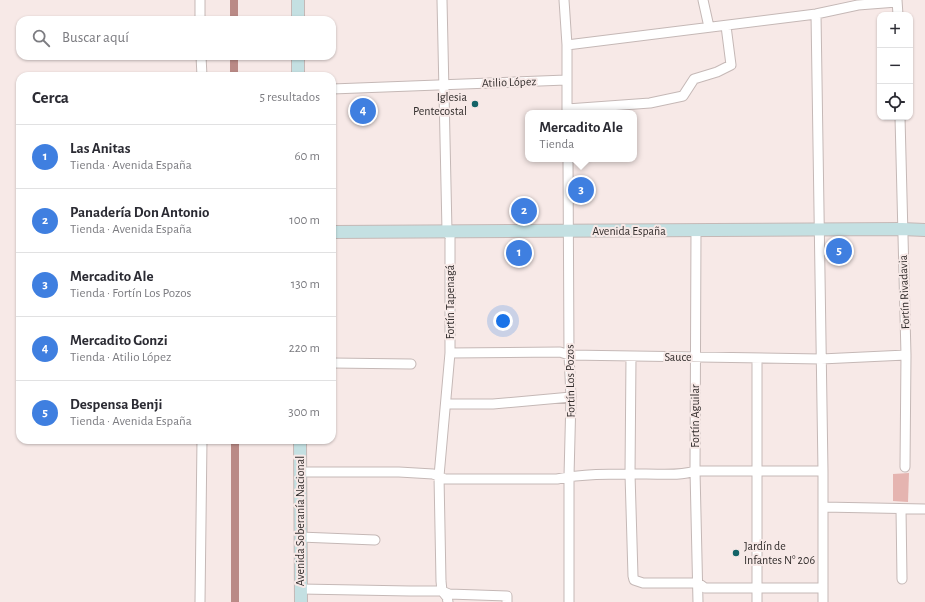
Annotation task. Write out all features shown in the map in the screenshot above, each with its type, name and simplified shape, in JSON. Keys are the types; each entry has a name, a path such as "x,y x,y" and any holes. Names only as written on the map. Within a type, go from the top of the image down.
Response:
{"main road":[{"path":"298,0 298,16"},
{"path":"298,60 298,72"},
{"name":"Avenida España","path":"336,232 925,230"},
{"name":"Avenida Soberanía Nacional","path":"300,444 300,602"}],"street":[{"path":"200,0 200,16"},
{"name":"Fortín Tapenagá","path":"442,0 447,231 450,237 450,352 439,476 439,546 442,591 447,597 448,602"},
{"path":"564,0 567,45 567,110"},
{"path":"703,0 709,27"},
{"path":"567,45 726,26 816,14 858,5 897,1 898,12"},
{"path":"816,14 823,471 823,602"},
{"path":"577,110 650,103 683,96 694,80 717,72 731,65 726,26"},
{"path":"201,60 202,72"},
{"name":"Atilio López","path":"336,89 566,80"},
{"name":"Fortín Rivadavia","path":"900,120 906,355 905,467"},
{"name":"Fortín Los Pozos","path":"568,162 569,355 571,397 569,476 569,602"},
{"name":"Fortín Aguilar","path":"696,230 695,471 698,602"},
{"name":"Sauce","path":"450,352 560,352 569,355 631,357 695,356 821,359 906,355"},
{"path":"631,357 630,474 634,580 643,583 698,583 705,588 823,588"},
{"path":"757,358 757,602"},
{"path":"336,363 411,364"},
{"path":"446,404 493,404 571,397"},
{"path":"200,602 202,444"},
{"path":"300,472 399,472 433,474 445,479 557,479 569,476 686,474 695,471 823,471"},
{"path":"823,507 925,510"},
{"path":"901,509 902,579"},
{"path":"300,537 375,540"},
{"path":"300,589 410,592 442,591 449,594 507,599"}],"shaded area":[{"path":"909,473 908,502 893,501 893,474"}],"waterway":[{"path":"234,0 234,16"},
{"path":"234,60 234,72"},
{"path":"235,444 235,602"}],"place":[{"name":"Iglesia Pentecostal","path":"475,104"},
{"name":"Mercadito Gonzi","path":"363,111"},
{"name":"Mercadito Ale","path":"581,190"},
{"name":"Panadería Don Antonio","path":"524,211"},
{"name":"Despensa Benji","path":"839,251"},
{"name":"Las Anitas","path":"519,253"},
{"name":"Jardín de Infantes N° 206","path":"736,553"}]}
